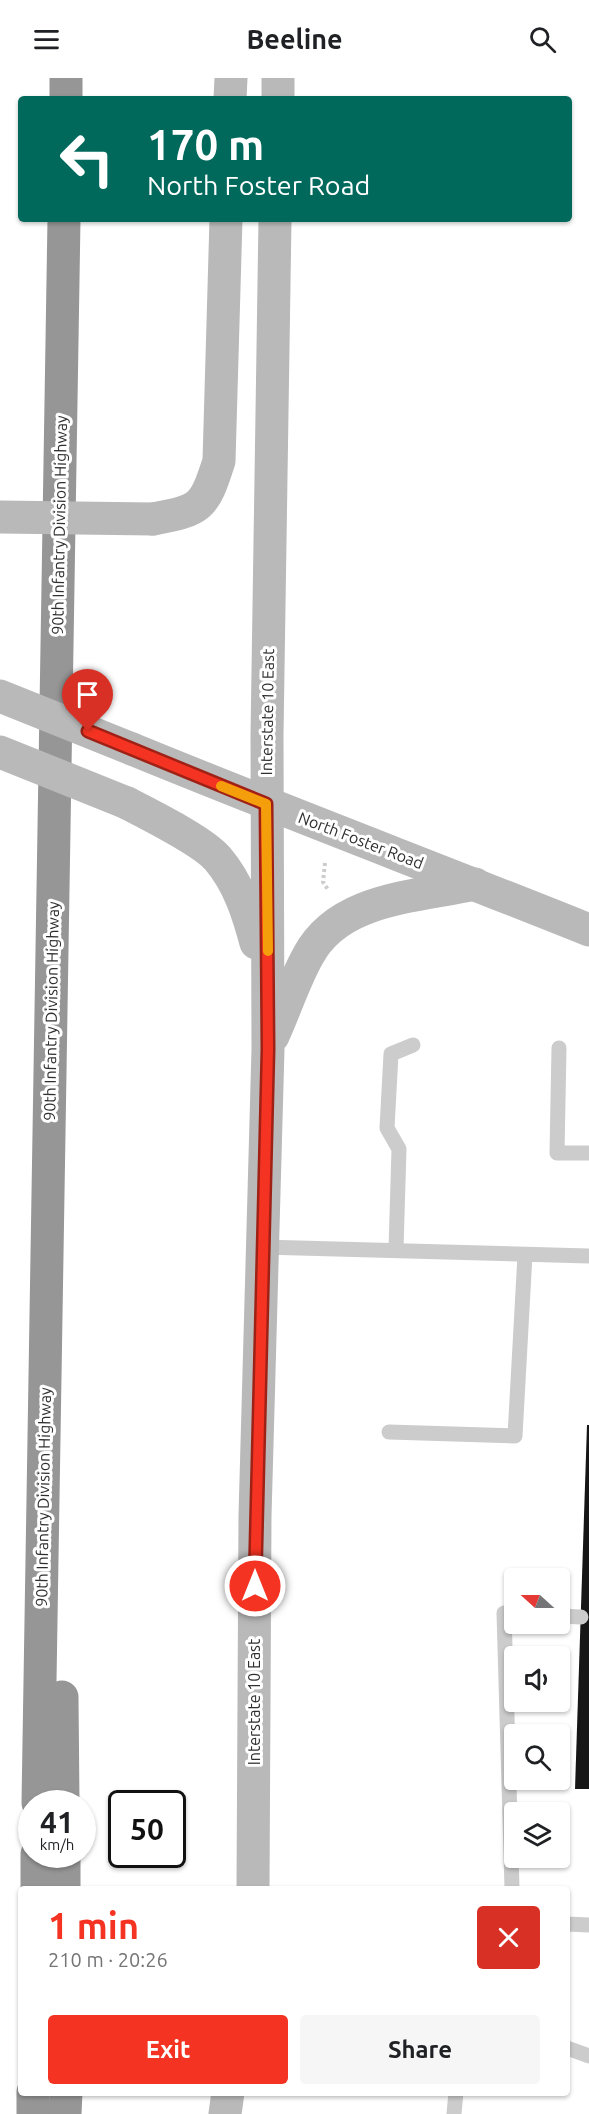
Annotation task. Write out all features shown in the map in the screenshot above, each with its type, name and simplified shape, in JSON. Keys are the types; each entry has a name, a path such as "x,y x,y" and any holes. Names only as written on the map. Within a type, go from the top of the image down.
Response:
{"highway":[{"path":"66,78 66,96"},
{"name":"90th Infantry Division Highway","path":"38,1790 64,222"},
{"path":"42,1589 61,1689 63,1790"},
{"path":"37,1868 37,1886"},
{"path":"64,1868 64,1886"},
{"path":"33,2096 33,2114"},
{"path":"65,2114 66,2096"}],"main road":[{"path":"230,96 231,78"},
{"path":"278,78 278,96"},
{"path":"0,517 153,519 188,513 207,496 219,461 226,222"},
{"name":"Interstate 10 East","path":"253,1886 255,1516 268,1049 266,804 275,222"},
{"name":"North Foster Road","path":"0,696 266,804 345,832 589,930"},
{"path":"0,752 128,803 166,823 218,858 245,900 268,985"},
{"path":"268,1049 308,955 322,935 345,917 380,902 475,884"},
{"path":"225,2114 227,2096"}],"lane":[{"path":"396,1249 399,1149 387,1128 391,1054 413,1045"},
{"path":"559,1048 557,1153 589,1153"},
{"path":"262,1247 589,1256"},
{"path":"389,1431 515,1436 525,1255"},
{"path":"570,1616 581,1617"},
{"path":"505,1634 512,1886"},
{"path":"570,1924 589,1925"},
{"path":"570,2049 589,2056"},
{"path":"454,2114 456,2096"}],"path":[{"path":"325,863 323,882 333,897"}],"building":[{"path":"587,1425 589,1425 589,1789 575,1789"}],"slow traffic":[{"path":"221,786 266,804 268,951"}],"route":[{"path":"88,731 266,804 268,1049 255,1586"}]}
